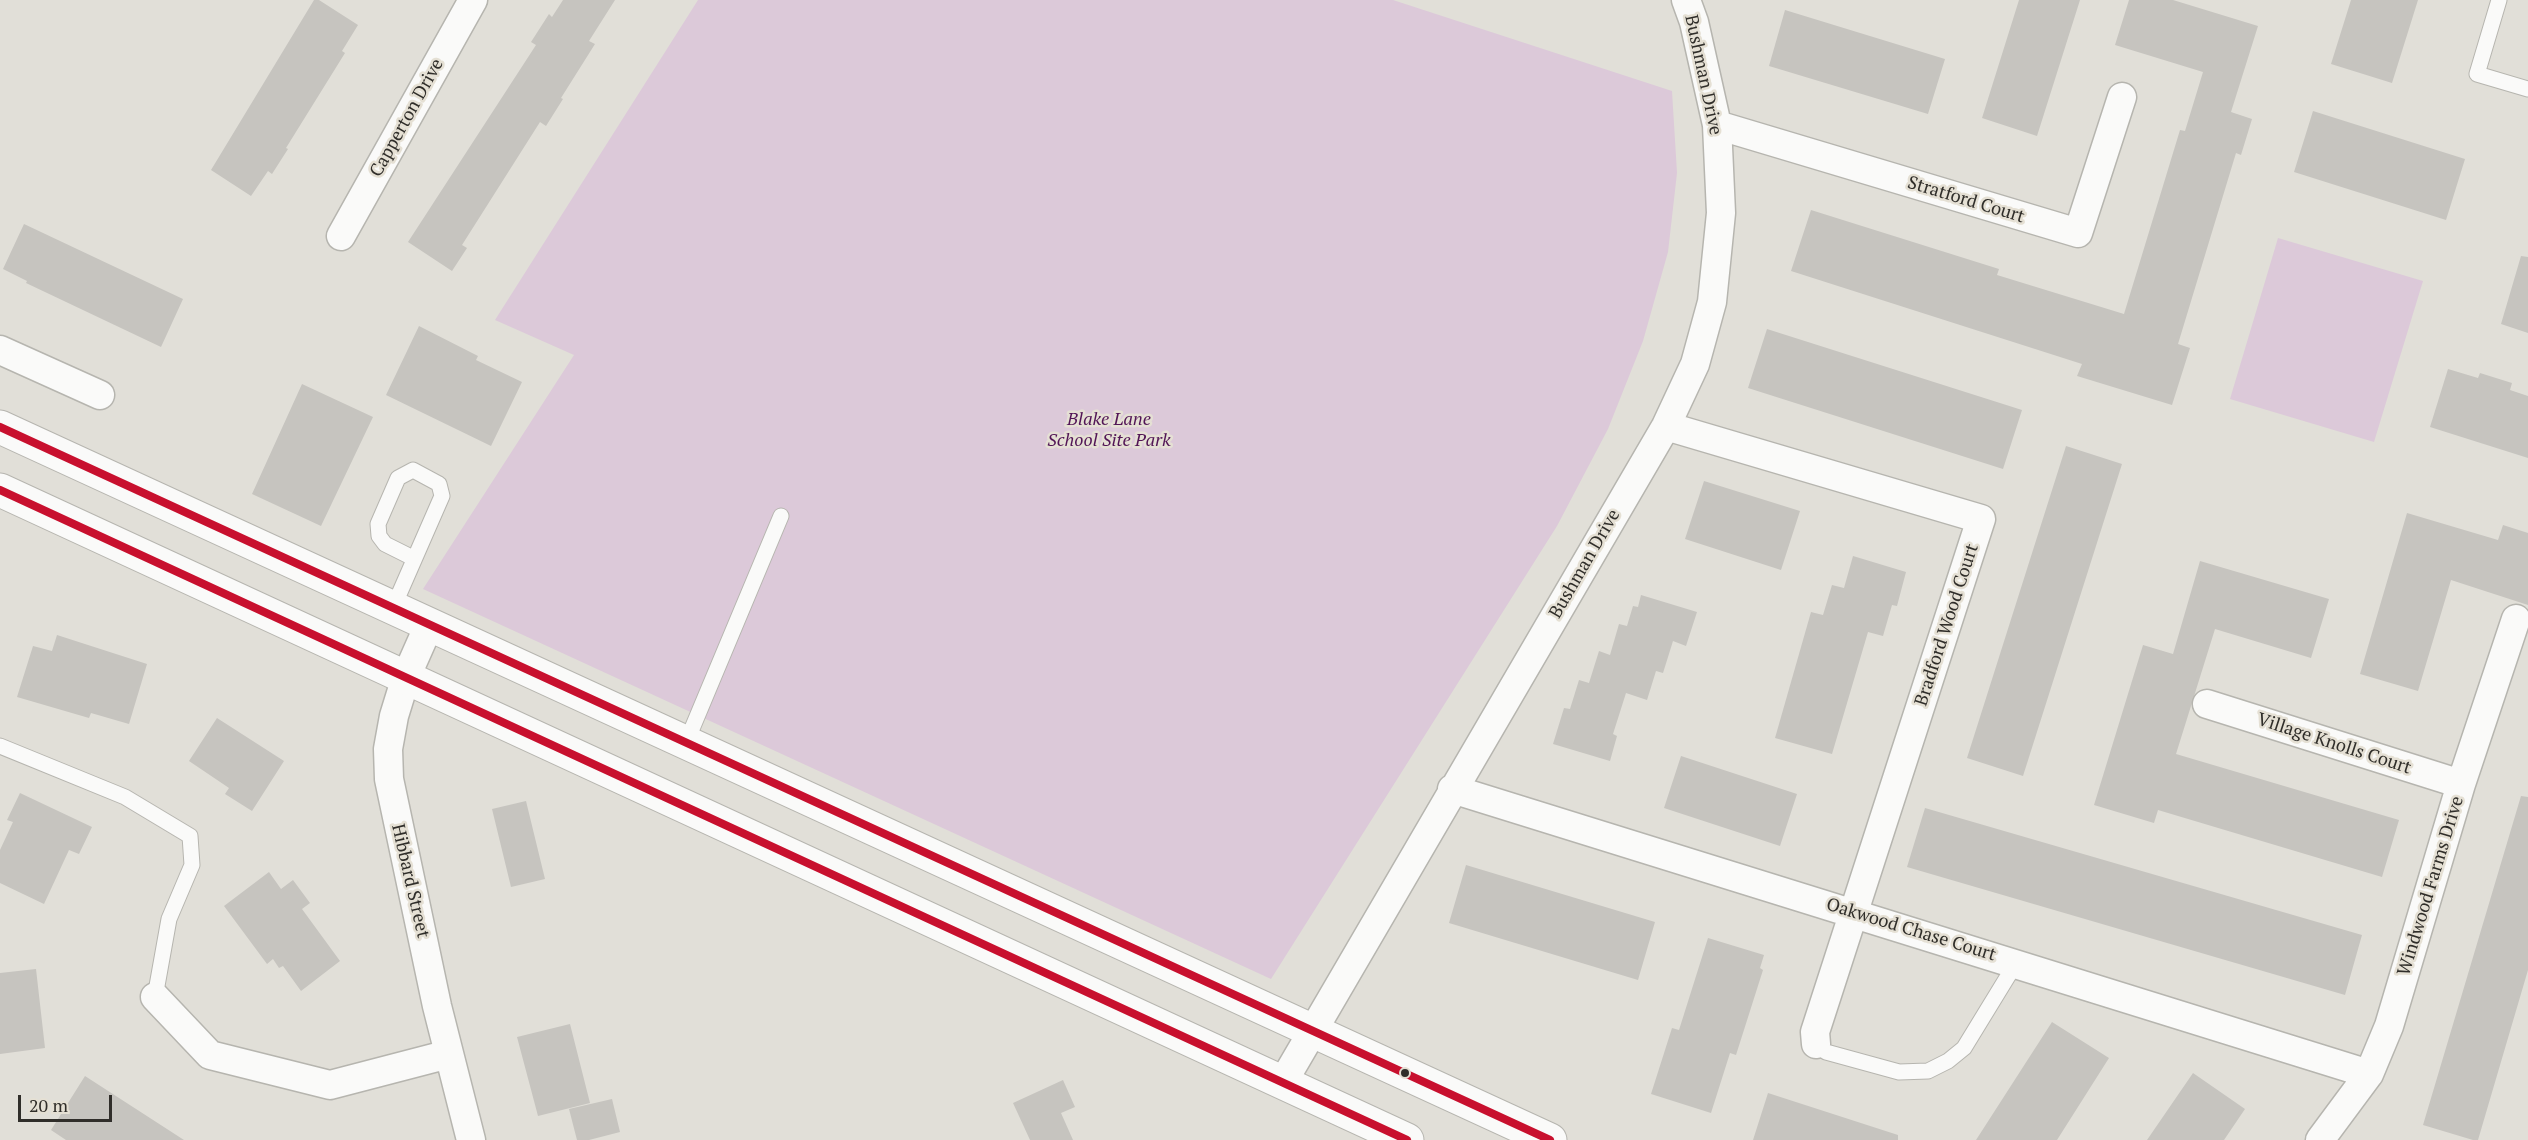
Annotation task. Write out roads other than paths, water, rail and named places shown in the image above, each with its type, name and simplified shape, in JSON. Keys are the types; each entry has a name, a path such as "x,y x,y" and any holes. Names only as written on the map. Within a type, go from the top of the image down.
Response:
{"main road":[{"path":"0,427 1550,1140"},
{"path":"0,490 1407,1140"}],"street":[{"name":"Capperton Drive","path":"341,236 473,0"},
{"name":"Bushman Drive","path":"1283,1082 1666,426 1695,364 1712,302 1721,213 1717,125 1695,22 1686,0"},
{"name":"Stratford Court","path":"1717,125 2078,233 2122,97"},
{"path":"0,350 100,395"},
{"name":"Bradford Wood Court","path":"1666,426 1981,519 1815,1032 1816,1044"},
{"name":"Windwood Farms Drive","path":"2320,1140 2369,1074 2389,1026 2461,784 2516,619"},
{"name":"Hibbard Street","path":"429,625 406,677 394,716 388,749 389,778 449,1054 471,1140"},
{"name":"Village Knolls Court","path":"2207,704 2461,784"},
{"name":"Oakwood Chase Court","path":"1452,789 1854,912 2369,1074"},
{"path":"155,997 210,1054 330,1085 449,1054"}],"lane":[{"path":"2499,0 2477,74 2528,89"},
{"path":"393,608 442,496 439,484 413,470 398,478 378,524 379,536 385,544 413,558"},
{"path":"686,743 781,516"},
{"path":"0,746 125,797 190,836 192,865 169,919 155,997"},
{"path":"1816,1044 1826,1052 1899,1072 1928,1071 1947,1061 1964,1048 2016,963"}],"park label":[{"name":"Blake Lane School Site Park","path":"1109,430"}]}
